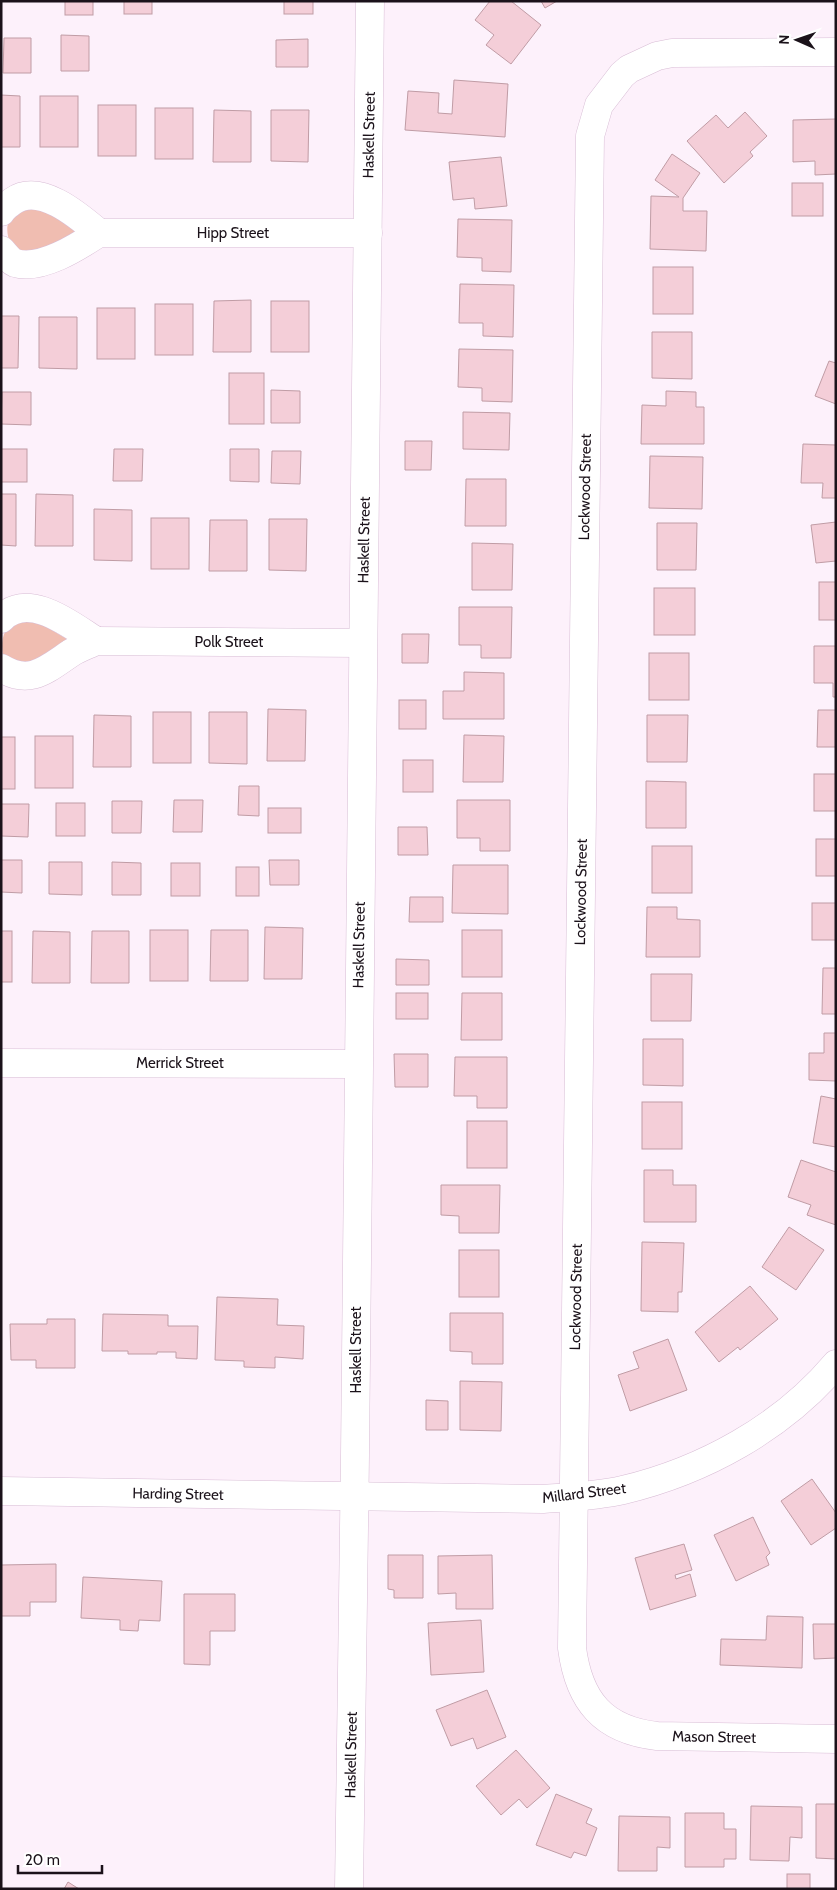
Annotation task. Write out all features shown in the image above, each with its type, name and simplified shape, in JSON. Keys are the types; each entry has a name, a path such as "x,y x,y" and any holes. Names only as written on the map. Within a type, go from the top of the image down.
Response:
{"street":[{"name":"Haskell Street","path":"349,1889 355,1496 362,643 370,1"},
{"name":"Lockwood Street","path":"598,1711 580,1685 572,1648 590,136 599,105 622,75 628,70 657,56 672,52 836,52"},
{"path":"1,212 3,208 20,196 35,195 57,202 80,217 99,233 78,246 41,263 14,263 1,250"},
{"name":"Hipp Street","path":"99,233 368,234"},
{"path":"1,619 20,607 35,608 76,628 96,641"},
{"name":"Polk Street","path":"1,668 12,675 27,676 44,671 72,652 96,641 362,643"},
{"name":"Merrick Street","path":"1,1062 358,1064"},
{"name":"Millard Street","path":"355,1496 543,1499 622,1490 681,1472 737,1446 781,1417 825,1377 836,1364"},
{"name":"Harding Street","path":"1,1491 355,1496"},
{"name":"Mason Street","path":"598,1711 625,1730 657,1736 836,1739"}],"shaded area":[{"path":"35,208 67,223 75,232 74,236 34,257 11,246 7,230 8,224 15,215"},
{"path":"33,619 67,639 67,642 25,667 3,655 3,639 5,631 10,624"}],"building":[{"path":"65,1 93,1 93,15 65,15"},
{"path":"124,1 152,1 152,14 124,14"},
{"path":"284,1 313,1 313,14 284,14"},
{"path":"490,1 511,1 541,25 511,64 486,45 494,35 475,20"},
{"path":"541,1 557,1 545,8"},
{"path":"61,35 89,36 89,71 61,71"},
{"path":"4,38 31,38 31,73 3,73"},
{"path":"308,39 308,67 276,67 276,40"},
{"path":"454,80 508,84 505,137 405,130 408,91 439,93 438,113 452,114"},
{"path":"1,95 20,96 20,147 1,147"},
{"path":"40,96 78,96 78,147 40,147"},
{"path":"98,105 136,105 136,156 98,156"},
{"path":"155,108 193,108 193,159 155,159"},
{"path":"214,110 251,111 251,162 213,162"},
{"path":"271,110 309,110 308,162 271,161"},
{"path":"745,112 767,136 750,152 753,156 724,183 687,141 716,115 728,128"},
{"path":"836,119 836,174 815,175 815,161 793,162 793,120"},
{"path":"672,154 700,173 683,198 683,211 707,211 706,251 650,249 651,196 679,197 655,180"},
{"path":"501,157 507,206 475,209 474,198 453,200 449,162"},
{"path":"792,183 823,183 823,216 792,216"},
{"path":"458,219 512,220 511,272 482,271 482,258 457,257"},
{"path":"653,267 693,267 693,314 653,314"},
{"path":"460,284 514,285 513,337 483,336 483,323 459,323"},
{"path":"251,300 251,352 213,352 214,301"},
{"path":"271,301 309,301 309,352 271,352"},
{"path":"155,304 193,304 193,355 155,355"},
{"path":"97,308 135,308 135,359 97,359"},
{"path":"1,316 19,316 18,368 1,368"},
{"path":"39,317 77,317 77,369 39,368"},
{"path":"652,332 692,332 692,379 652,378"},
{"path":"459,349 513,350 512,402 482,401 482,388 458,387"},
{"path":"829,361 836,363 836,404 815,396"},
{"path":"229,373 264,373 264,424 229,424"},
{"path":"271,390 300,391 300,423 271,423"},
{"path":"666,391 696,392 696,407 704,407 704,444 641,444 642,405 666,406"},
{"path":"2,392 31,392 31,425 1,424"},
{"path":"463,412 510,413 509,450 463,449"},
{"path":"405,441 432,441 431,470 405,470"},
{"path":"803,444 836,445 836,498 822,498 823,483 801,483"},
{"path":"1,449 27,449 27,482 1,482"},
{"path":"114,449 143,449 142,481 113,481"},
{"path":"230,449 259,449 259,482 230,481"},
{"path":"272,451 301,451 300,484 271,483"},
{"path":"650,456 703,457 702,509 649,508"},
{"path":"466,479 506,479 506,526 465,526"},
{"path":"1,494 16,494 16,546 1,545"},
{"path":"36,494 73,495 73,546 35,546"},
{"path":"94,509 132,510 132,561 94,560"},
{"path":"151,518 189,518 189,569 151,569"},
{"path":"269,519 307,519 306,571 269,570"},
{"path":"210,520 247,520 247,571 209,571"},
{"path":"836,522 836,561 816,563 811,525"},
{"path":"657,523 697,523 696,570 657,570"},
{"path":"472,543 513,544 512,590 472,590"},
{"path":"819,582 836,582 836,620 819,620"},
{"path":"654,588 695,588 695,635 654,635"},
{"path":"459,607 512,607 511,658 481,658 481,645 459,645"},
{"path":"402,634 429,634 428,663 402,663"},
{"path":"814,646 836,646 836,697 833,697 833,683 814,683"},
{"path":"649,653 689,653 689,700 649,700"},
{"path":"464,672 504,673 504,719 443,719 443,691 464,691"},
{"path":"399,700 426,700 426,729 399,729"},
{"path":"268,709 306,710 305,761 267,761"},
{"path":"818,710 836,710 836,747 817,747"},
{"path":"153,712 191,712 191,763 153,763"},
{"path":"209,712 247,712 247,764 209,763"},
{"path":"94,715 131,716 131,767 93,767"},
{"path":"647,715 688,715 687,762 647,762"},
{"path":"464,735 504,736 503,782 463,782"},
{"path":"35,736 73,736 73,788 35,788"},
{"path":"1,737 15,737 15,789 1,789"},
{"path":"403,760 433,760 433,792 403,792"},
{"path":"814,774 836,774 836,811 814,811"},
{"path":"646,781 686,782 686,828 646,828"},
{"path":"239,786 259,786 259,816 238,815"},
{"path":"174,800 203,800 202,832 173,832"},
{"path":"457,800 510,800 510,851 480,851 480,838 457,838"},
{"path":"112,801 142,801 141,833 112,833"},
{"path":"56,803 85,803 85,836 56,836"},
{"path":"1,804 29,804 28,837 1,836"},
{"path":"268,808 301,808 301,833 268,833"},
{"path":"398,827 427,827 428,855 398,855"},
{"path":"816,839 836,839 836,876 816,876"},
{"path":"652,846 692,846 692,893 652,893"},
{"path":"1,860 22,860 22,893 1,892"},
{"path":"269,860 299,860 299,885 270,885"},
{"path":"49,862 82,862 82,895 49,894"},
{"path":"112,862 141,863 141,895 112,895"},
{"path":"171,863 200,863 200,896 171,896"},
{"path":"453,865 508,865 508,914 452,913"},
{"path":"236,867 259,867 259,896 236,896"},
{"path":"410,897 443,897 443,922 409,922"},
{"path":"812,903 836,903 836,940 812,940"},
{"path":"647,907 677,907 677,919 700,920 700,957 646,957"},
{"path":"265,927 303,928 302,979 264,979"},
{"path":"150,930 188,930 188,981 150,981"},
{"path":"211,930 248,930 248,981 210,981"},
{"path":"462,930 502,930 502,977 462,977"},
{"path":"1,931 12,931 12,982 1,982"},
{"path":"33,931 70,932 70,983 32,983"},
{"path":"92,931 129,931 129,983 91,983"},
{"path":"396,959 429,960 429,985 396,985"},
{"path":"823,968 836,968 836,1014 822,1014"},
{"path":"651,974 692,974 691,1021 651,1021"},
{"path":"396,993 428,993 428,1019 396,1019"},
{"path":"462,993 502,993 502,1040 461,1040"},
{"path":"824,1033 836,1033 836,1081 809,1080 809,1053 824,1053"},
{"path":"643,1039 683,1039 683,1086 643,1085"},
{"path":"394,1054 428,1054 428,1087 395,1087"},
{"path":"455,1057 507,1057 507,1108 477,1108 477,1096 454,1096"},
{"path":"821,1096 836,1099 836,1147 813,1143"},
{"path":"642,1102 682,1102 682,1149 642,1149"},
{"path":"467,1121 507,1121 507,1168 467,1168"},
{"path":"801,1160 836,1172 836,1225 807,1215 811,1205 788,1197"},
{"path":"644,1170 673,1170 673,1185 696,1185 696,1222 644,1222"},
{"path":"441,1185 500,1185 499,1233 459,1233 459,1216 441,1215"},
{"path":"789,1227 824,1250 796,1290 762,1267"},
{"path":"642,1242 684,1243 682,1292 678,1292 678,1312 641,1311"},
{"path":"459,1250 499,1250 499,1297 459,1297"},
{"path":"750,1286 778,1319 740,1350 738,1347 719,1362 695,1332"},
{"path":"217,1297 278,1299 277,1325 304,1326 303,1359 275,1357 275,1368 244,1367 244,1361 215,1360"},
{"path":"450,1313 503,1313 503,1364 472,1364 472,1352 450,1351"},
{"path":"103,1314 168,1315 168,1326 198,1326 197,1359 176,1358 176,1352 128,1354 128,1351 102,1351"},
{"path":"47,1319 75,1319 75,1368 36,1368 36,1360 11,1360 10,1324 47,1324"},
{"path":"668,1339 687,1390 630,1411 618,1375 639,1368 633,1352"},
{"path":"460,1381 502,1382 501,1431 460,1430"},
{"path":"426,1400 448,1401 448,1430 426,1430"},
{"path":"812,1479 836,1513 836,1528 811,1545 781,1501"},
{"path":"753,1517 770,1553 766,1557 769,1565 736,1581 714,1535"},
{"path":"684,1544 692,1570 675,1575 676,1579 690,1574 696,1596 650,1610 635,1558"},
{"path":"388,1555 423,1555 423,1598 394,1598 394,1590 388,1589"},
{"path":"492,1555 493,1609 456,1609 456,1593 438,1594 438,1556"},
{"path":"56,1564 56,1602 30,1602 30,1616 1,1616 1,1565"},
{"path":"83,1577 162,1581 160,1621 139,1620 138,1631 120,1630 120,1620 81,1618"},
{"path":"184,1594 235,1594 235,1631 210,1631 210,1665 184,1664"},
{"path":"767,1616 803,1617 802,1668 720,1665 721,1639 766,1640"},
{"path":"481,1620 484,1672 431,1675 428,1623"},
{"path":"813,1624 836,1624 836,1658 814,1659"},
{"path":"487,1690 506,1737 477,1749 473,1738 451,1746 436,1710"},
{"path":"516,1750 550,1788 527,1808 519,1799 501,1815 476,1786"},
{"path":"556,1794 592,1809 586,1823 597,1828 586,1856 574,1852 571,1858 536,1845"},
{"path":"816,1804 836,1804 836,1859 816,1858"},
{"path":"751,1806 802,1807 802,1838 790,1837 789,1861 750,1860"},
{"path":"685,1813 724,1813 724,1829 736,1829 736,1859 724,1859 724,1867 685,1867"},
{"path":"619,1816 670,1817 670,1848 657,1847 657,1871 618,1871"},
{"path":"787,1874 810,1874 810,1889 787,1889"},
{"path":"68,1882 79,1889 64,1889"}]}
